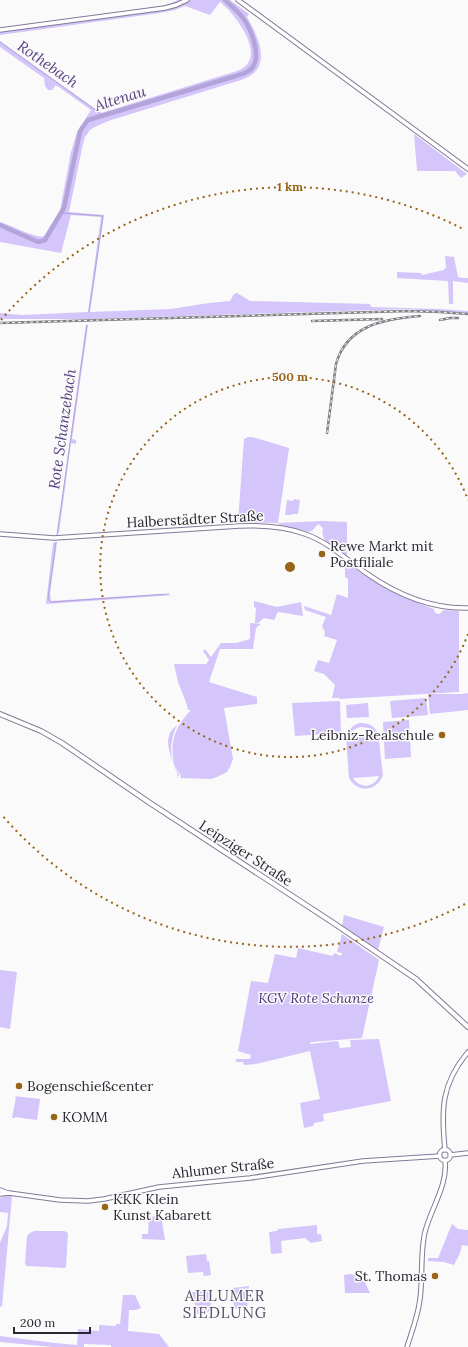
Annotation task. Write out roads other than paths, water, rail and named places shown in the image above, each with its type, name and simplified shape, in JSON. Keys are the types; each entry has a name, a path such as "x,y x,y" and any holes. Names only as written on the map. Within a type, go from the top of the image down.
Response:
{"main road":[{"path":"0,30 169,7 187,0"},
{"path":"238,0 468,169"},
{"name":"Halberstädter Straße","path":"0,534 54,538 239,526 282,528 297,531 314,538 398,592 432,604 453,608 468,608"},
{"name":"Leipziger Straße","path":"0,714 41,731 62,742 156,807 332,922 416,979 468,1027"},
{"path":"444,1150 444,1098 453,1072 468,1052"},
{"path":"444,1150 448,1151 450,1155"},
{"path":"444,1150 440,1152 440,1156 442,1160 445,1161"},
{"path":"450,1155 468,1153"},
{"path":"445,1161 449,1159 450,1155"},
{"name":"Ahlumer Straße","path":"9,1193 0,1189 0,1193 60,1200 88,1201 165,1186 250,1178 363,1160 440,1156"},
{"path":"407,1347 416,1320 419,1305 425,1231 442,1183 445,1172 445,1161"}],"waterway":[{"name":"Altenau","path":"0,225 38,242 45,240 64,208 80,132 88,120 236,76 250,70 255,63 256,57 256,50 252,35 243,18 225,0"},
{"name":"Rothebach","path":"0,42 104,116"},
{"name":"Rote Schanzebach","path":"62,213 103,216 89,312"},
{"name":"Rote Schanzebach","path":"57,535 87,325"},
{"name":"Rote Schanzebach","path":"56,542 48,599 51,602 169,594"}],"railway":[{"path":"0,323 407,311 468,314"},
{"path":"327,433 336,364 341,351 349,340 358,332 369,326 393,319 420,316"},
{"path":"440,320 458,318"},
{"path":"312,321 382,319"}],"place":[{"name":"Rewe Markt mit Postfiliale","path":"322,554"},
{"name":"Leibniz-Realschule","path":"442,735"},
{"name":"Bogenschießcenter","path":"19,1086"},
{"name":"KOMM","path":"54,1117"},
{"name":"KKK Klein Kunst Kabarett","path":"105,1207"},
{"name":"St. Thomas","path":"435,1276"}],"district":[{"name":"AHLUMER SIEDLUNG","path":"225,1304"}],"park label":[{"name":"KGV Rote Schanze","path":"316,998"}]}
